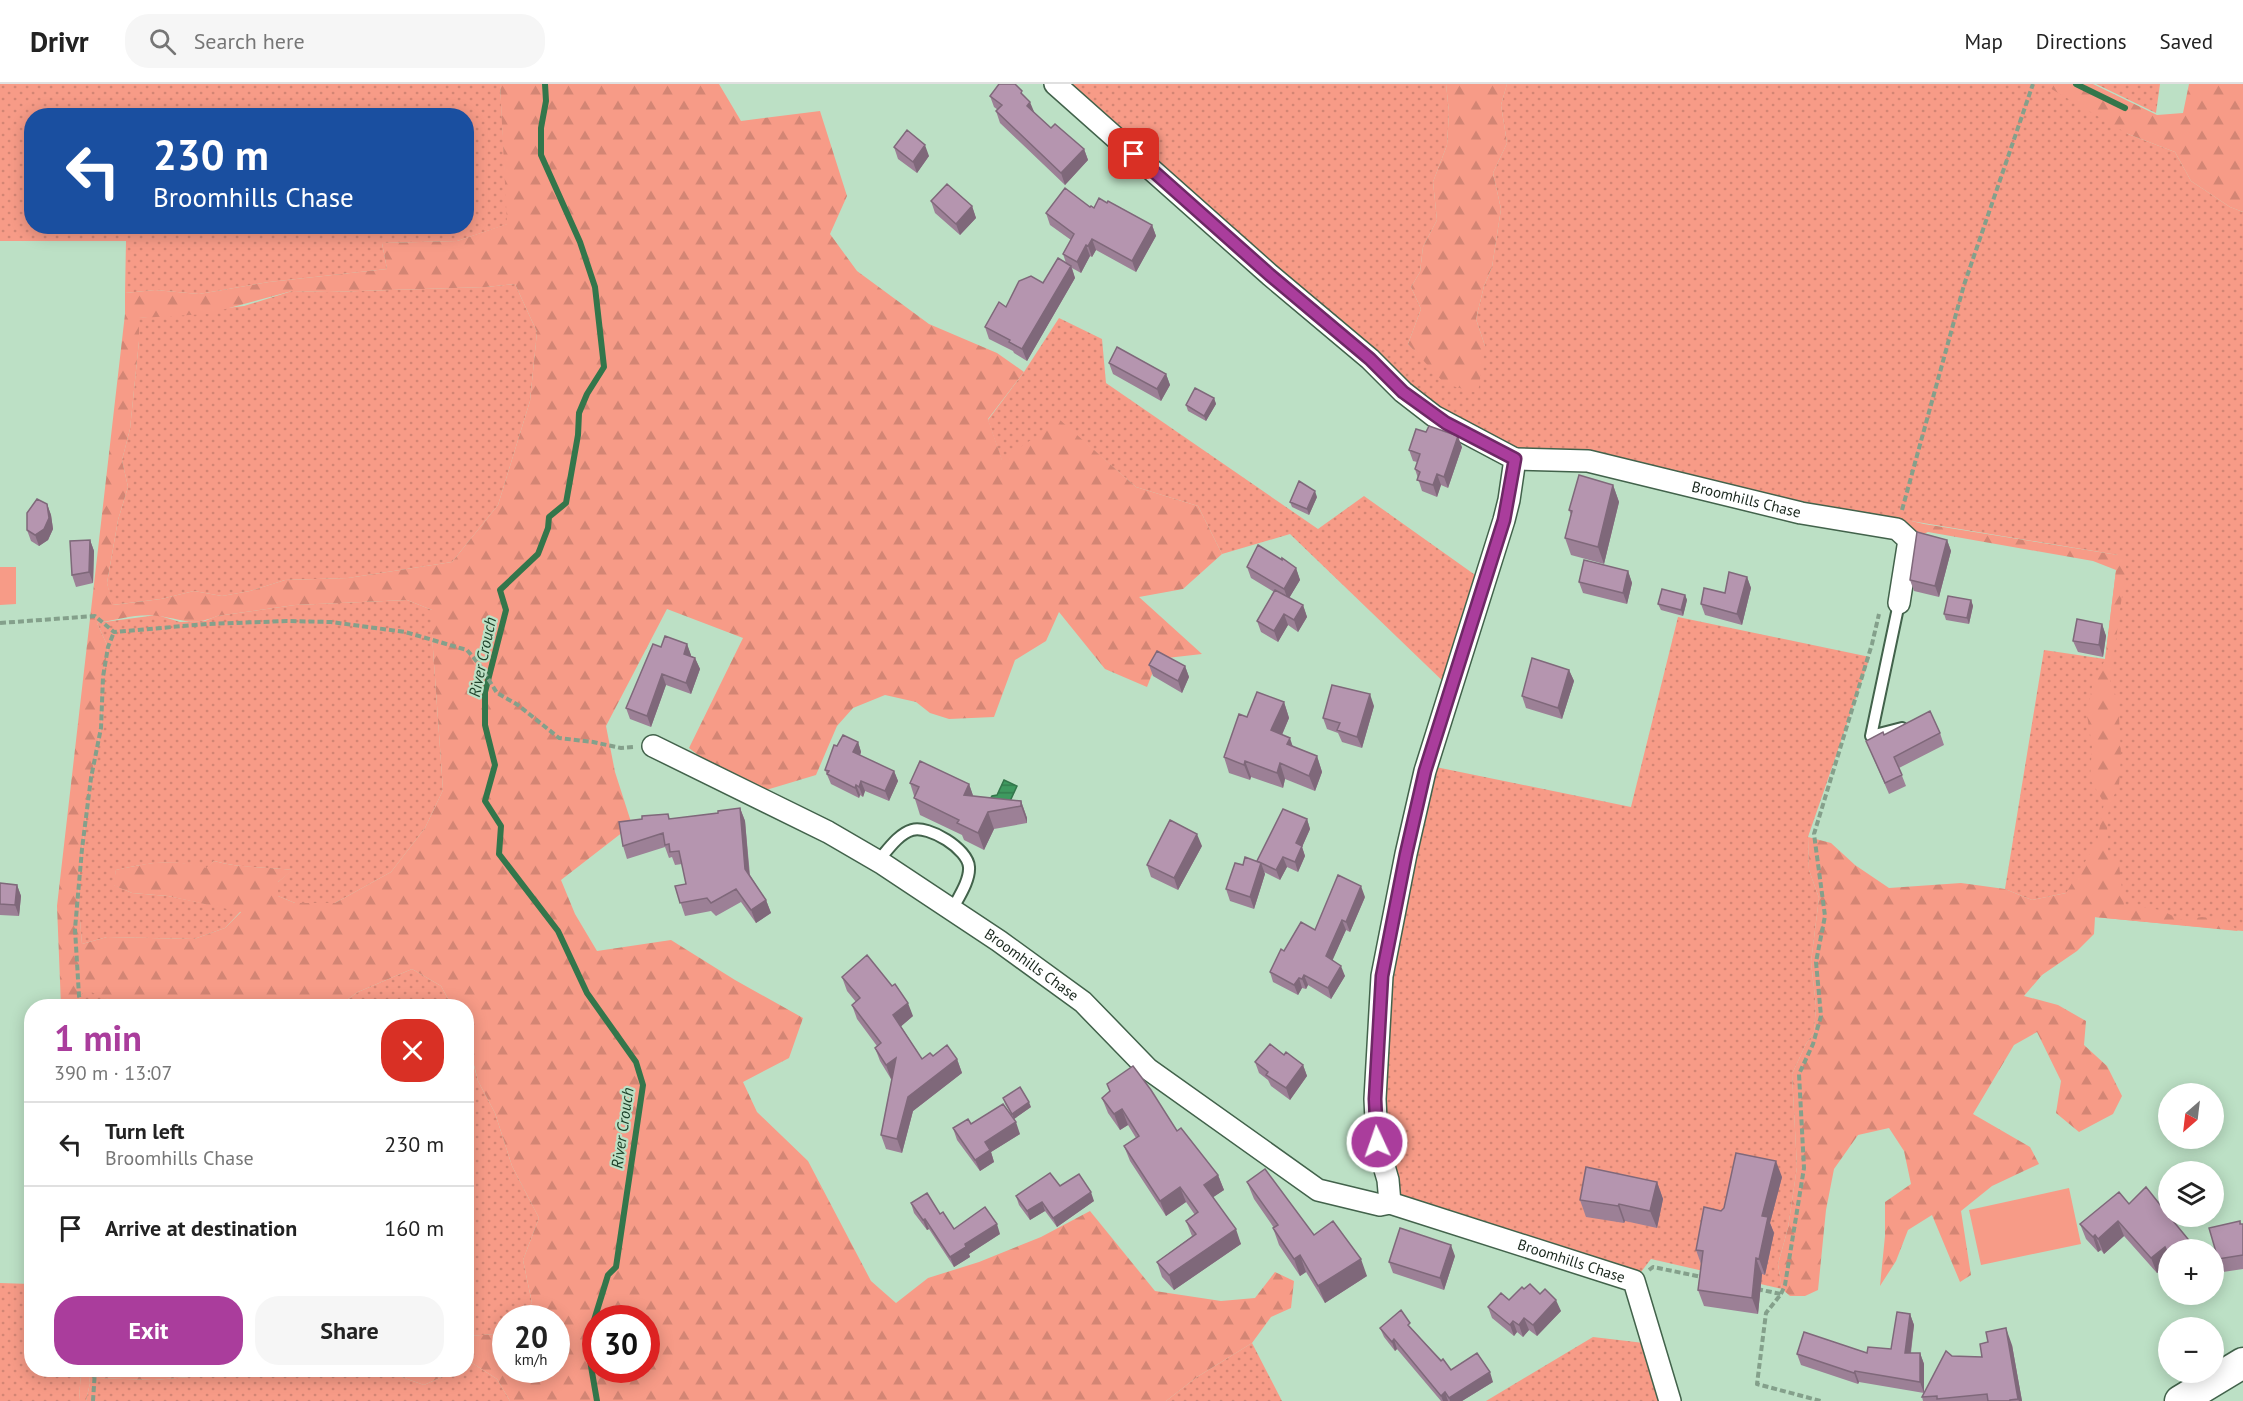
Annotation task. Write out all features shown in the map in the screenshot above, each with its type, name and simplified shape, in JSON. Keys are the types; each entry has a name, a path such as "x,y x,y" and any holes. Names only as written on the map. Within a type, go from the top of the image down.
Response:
{"street":[{"name":"Broomhills Chase","path":"1055,84 1270,275 1370,359 1403,392 1442,421 1515,459 1588,461 1801,513 1897,529 1909,540 1899,603"},
{"path":"1390,1203 1388,1180 1377,1142 1375,1099 1382,976 1425,771 1504,520 1515,459"},
{"name":"Broomhills Chase","path":"652,746 828,832 878,861 952,910 1083,1002 1148,1069 1318,1190 1380,1205 1390,1203 1634,1281 1670,1401"},
{"path":"2180,1401 2243,1363"}],"lane":[{"path":"1899,603 1871,736 1896,731 1914,722"},
{"path":"878,861 899,838 909,831 924,830 944,838 965,855 969,865 966,882 952,910"}],"path":[{"path":"0,623 95,616 114,632 207,624 287,621 331,622 405,632 467,651 479,664 497,693 518,705 560,738 621,748 652,746"},
{"path":"80,999 75,929 82,849 91,778 101,728 103,677 108,647 114,632"},
{"path":"1634,1281 1653,1267 1711,1279"},
{"path":"1746,1287 1780,1294 1766,1313 1757,1384 1821,1401"},
{"path":"93,1401 95,1377"}],"green space":[{"path":"0,84 500,84 508,224 457,241 382,243 387,269 269,282 199,294 155,290 125,293 126,241 0,241"},
{"path":"500,84 719,84 741,121 820,111 847,196 830,234 857,271 929,324 997,353 1024,372 988,419 1002,460 1060,420 1136,487 1198,506 1222,554 1183,589 1139,597 1202,654 1158,659 1147,687 1105,669 1059,612 1046,641 1015,660 994,717 949,719 930,713 916,702 885,695 853,708 837,726 816,775 750,795 689,748 743,638 667,609 606,726 615,772 632,825 561,880 575,914 597,951 671,940 735,980 803,1018 789,1058 743,1082 757,1112 808,1161 871,1281 896,1303 928,1278 979,1262 1041,1237 1090,1211 1155,1291 1221,1301 1255,1298 1275,1272 1294,1281 1291,1308 1271,1317 1252,1343 1197,1377 1166,1401 510,1401 499,1383 570,1383 570,1305 530,1305 532,1303 523,1260 539,1218 512,1166 495,1113 478,1081 474,1065 474,999 448,999 441,986 412,969 358,992 348,999 108,999 86,990 79,996 80,999 61,999 57,906 125,314 125,293 155,290 199,294 269,282 387,269 382,243 457,241 507,224","holes":["515,284 537,332 530,401 498,505 452,562 348,578 285,580 250,591 222,596 194,591 161,599 113,605 107,583 118,520 128,487 122,460 130,429 139,341 139,318 207,314 292,291 328,292","407,600 432,610 443,790 425,828 391,872 335,903 295,903 278,896 278,882 293,870 214,861 206,868 171,862 116,870 113,885 132,893 168,896 241,912 225,928 194,939 107,937 82,944 78,896 82,849 91,778 101,728 103,677 108,647 97,623 143,615 193,622 217,616 295,605"]},
{"path":"1055,84 1446,84 1449,112 1447,145 1433,182 1437,220 1423,247 1420,272 1411,287 1421,309 1408,344 1424,360 1485,346 1476,319 1484,286 1492,267 1501,209 1493,173 1507,143 1501,105 1507,84 2072,84 2128,134 2175,152 2191,181 2230,207 2243,212 2243,931 2094,917 2066,893 2032,900 2005,889 2044,650 2105,659 2118,555 1534,459 1446,415"},
{"path":"1446,84 1507,84 1501,105 1507,143 1493,173 1501,209 1492,267 1484,286 1476,319 1485,346 1478,393 1445,384 1408,344 1421,309 1411,287 1420,272 1423,247 1437,220 1433,182 1447,145 1449,112"},
{"path":"2043,84 2093,84 2157,115 2183,113 2189,84 2243,84 2243,212 2230,207 2191,181 2175,152 2128,134"},
{"path":"2096,84 2160,84 2156,113"},
{"path":"515,284 537,332 530,401 498,505 452,562 348,578 285,580 250,591 222,596 194,591 161,599 112,605 107,583 118,520 128,487 122,460 130,429 139,341 139,318 244,306 292,291 328,292"},
{"path":"1059,318 1102,339 1106,383 1318,529 1364,496 1485,582 1451,689 1290,534 1222,554 1198,506 1136,487 1060,421 1002,461 988,420 1024,372"},
{"path":"1890,516 1924,524 2118,555 2127,559 2110,683 2118,700 2121,754 2119,785 2110,804 2107,820 2108,853 2119,865 2124,905 2161,910 2181,920 2202,917 2226,920 2238,931 2095,917 2094,934 2077,951 2042,975 2024,996 2058,1005 2086,1021 2084,1045 2107,1066 2122,1096 2113,1114 2079,1132 2056,1113 2061,1081 2037,1032 2014,1045 1973,1114 2030,1147 2039,1164 1992,1186 1961,1211 1971,1275 1960,1282 1932,1215 1908,1230 1896,1261 1880,1286 1885,1236 1885,1202 1911,1184 1904,1151 1889,1128 1858,1135 1834,1169 1826,1210 1818,1290 1805,1296 1790,1296 1782,1289 1778,1264 1788,1228 1797,1167 1792,1074 1814,1032 1816,1006 1811,962 1819,898 1809,870 1808,837 1831,843 1855,865 1889,888 1961,883 2005,889 2032,900 2066,893 2097,842 2104,803 2090,779 2092,746 2087,715 2093,681 2105,660 2116,570 2093,561 1928,532 1909,540 1873,533"},
{"path":"0,567 16,567 16,604 0,605"},
{"path":"407,600 432,610 443,790 425,828 391,872 335,903 295,903 278,896 278,882 292,870 214,861 206,869 161,863 116,870 114,885 132,893 168,896 241,911 225,928 194,939 107,937 82,944 78,896 82,849 91,778 101,728 103,677 108,647 97,623 157,615 180,622 205,621 217,616 295,605"},
{"path":"1678,617 1870,657 1808,837 1809,870 1819,898 1811,962 1816,1006 1814,1032 1792,1074 1797,1167 1788,1228 1778,1264 1782,1289 1651,1259 1634,1281 1390,1203 1375,1099 1421,764 1631,807"},
{"path":"412,969 441,986 448,999 348,999 358,992"},
{"path":"86,989 109,999 80,999 79,996"},
{"path":"474,1066 478,1081 495,1113 512,1166 539,1218 523,1260 532,1303 530,1305 492,1305 492,1334 474,1336"},
{"path":"2069,1188 2081,1244 1981,1265 1969,1210"},
{"path":"0,1283 24,1284 24,1377 81,1377 79,1401 0,1401"},
{"path":"492,1334 492,1376 474,1364 474,1336"},
{"path":"1593,1337 1661,1345 1678,1401 1486,1401"},
{"path":"1252,1343 1282,1401 1166,1401 1197,1377"},
{"path":"474,1364 492,1376 492,1383 499,1383 510,1401 86,1401 89,1377 154,1380 189,1377 402,1377 424,1385 442,1377 474,1377"},
{"path":"81,1377 89,1377 86,1401 79,1401"},
{"path":"97,1377 189,1377 154,1380"},
{"path":"402,1377 442,1377 424,1385"}],"shaded area":[{"path":"1004,780 1017,786 1005,812 990,799 997,795"}],"building":[{"path":"999,84 1015,84 1030,102 1027,106 1051,128 1055,124 1084,149 1061,173 996,111 1002,105 990,96"},
{"path":"907,130 925,145 913,162 894,147"},
{"path":"947,184 972,206 956,224 931,201"},
{"path":"1065,188 1090,207 1094,208 1099,198 1152,225 1132,261 1092,239 1077,262 1063,254 1074,234 1046,213"},
{"path":"1058,258 1071,266 1022,349 985,327 999,302 1006,307 1019,281 1031,276 1043,283"},
{"path":"1117,347 1166,374 1157,389 1109,363"},
{"path":"1195,388 1214,398 1204,416 1186,405"},
{"path":"1429,426 1458,436 1444,477 1437,474 1433,485 1417,480 1420,472 1415,469 1420,454 1409,450 1416,429 1426,432"},
{"path":"1579,475 1613,485 1598,547 1565,538 1572,511 1569,510"},
{"path":"1299,481 1315,491 1307,509 1290,502"},
{"path":"37,499 47,504 49,518 44,529 35,535 27,530 27,513"},
{"path":"1917,532 1947,540 1935,586 1910,580"},
{"path":"90,540 89,572 72,575 70,541"},
{"path":"1258,545 1296,568 1284,589 1247,567"},
{"path":"1584,560 1628,571 1623,593 1579,582"},
{"path":"1729,572 1747,577 1737,614 1701,604 1704,588 1725,593"},
{"path":"1662,589 1685,595 1681,610 1658,604"},
{"path":"1275,590 1303,605 1294,620 1284,614 1274,631 1257,621"},
{"path":"1948,596 1971,600 1967,618 1944,614"},
{"path":"2077,619 2102,624 2099,645 2073,641"},
{"path":"665,636 687,644 684,654 695,658 686,683 662,674 647,716 626,708 653,644 661,647"},
{"path":"1157,651 1185,666 1178,681 1149,665"},
{"path":"1532,658 1569,670 1558,708 1522,696"},
{"path":"1332,685 1370,694 1357,737 1337,730 1340,723 1323,718"},
{"path":"1257,692 1284,702 1271,730 1290,738 1287,744 1317,756 1309,776 1280,763 1277,773 1245,761 1244,765 1224,757 1239,714 1247,717"},
{"path":"1930,711 1940,733 1894,757 1902,775 1885,783 1866,741 1883,732 1884,735"},
{"path":"843,735 858,742 853,752 894,771 885,791 861,781 859,787 856,785 855,788 827,774 829,771 825,770 834,745 837,746"},
{"path":"920,761 969,784 964,795 1021,801 1021,806 988,812 978,833 957,823 959,820 914,798 919,787 910,783"},
{"path":"740,808 745,869 766,900 751,910 736,889 711,903 707,898 680,903 675,886 686,884 679,851 670,852 669,844 665,845 663,833 623,846 619,822 642,819 642,816 668,814 669,819"},
{"path":"1283,809 1307,819 1296,843 1302,846 1295,862 1283,857 1276,870 1257,861"},
{"path":"1170,820 1197,834 1174,878 1147,865"},
{"path":"1245,857 1261,863 1250,897 1226,889 1235,863 1243,865"},
{"path":"1338,875 1361,886 1346,922 1342,920 1326,956 1341,966 1328,988 1304,975 1294,985 1270,972 1281,949 1284,951 1301,922 1315,930"},
{"path":"0,883 17,885 15,905 0,904"},
{"path":"867,955 892,986 895,984 908,1003 893,1015 922,1059 930,1053 933,1056 947,1045 957,1059 908,1097 897,1139 881,1135 896,1058 886,1065 875,1048 881,1043 852,1005 860,998 842,977"},
{"path":"1270,1044 1284,1055 1286,1052 1303,1065 1286,1088 1266,1075 1268,1072 1255,1062"},
{"path":"1133,1066 1177,1131 1181,1128 1218,1175 1204,1185 1236,1229 1169,1275 1157,1262 1196,1234 1186,1221 1198,1212 1180,1187 1160,1201 1124,1146 1139,1136 1122,1109 1114,1114 1102,1098 1110,1091 1107,1084"},
{"path":"1020,1087 1029,1102 1012,1114 1003,1098"},
{"path":"1003,1104 1016,1122 985,1142 990,1150 975,1160 953,1128 968,1119 971,1124"},
{"path":"1736,1153 1776,1161 1762,1216 1768,1217 1759,1259 1756,1258 1752,1298 1698,1290 1703,1251 1696,1250 1704,1207 1721,1211 1724,1208"},
{"path":"1586,1167 1657,1182 1650,1211 1619,1204 1618,1206 1580,1200"},
{"path":"1265,1169 1314,1235 1333,1221 1361,1259 1318,1286 1300,1255 1294,1259 1273,1228 1278,1225 1247,1182"},
{"path":"1050,1173 1060,1186 1079,1174 1091,1192 1053,1218 1042,1202 1027,1211 1016,1196"},
{"path":"2146,1187 2158,1202 2158,1227 2178,1227 2188,1239 2158,1239 2158,1252 2151,1258 2118,1221 2098,1239 2080,1224 2119,1192 2129,1204"},
{"path":"927,1193 940,1214 943,1212 954,1229 985,1207 997,1224 965,1244 966,1247 950,1257 925,1219 923,1220 911,1203"},
{"path":"2240,1221 2240,1224 2243,1224 2243,1255 2224,1258 2224,1239 2212,1239 2209,1228 2224,1227 2224,1225"},
{"path":"1400,1228 1451,1245 1440,1278 1389,1262"},
{"path":"1530,1284 1540,1294 1545,1289 1556,1300 1533,1325 1524,1318 1519,1325 1513,1321 1510,1325 1488,1307 1501,1293 1509,1300 1522,1287 1524,1289"},
{"path":"1401,1310 1410,1323 1408,1325 1441,1361 1443,1359 1451,1370 1477,1353 1490,1372 1449,1398 1445,1392 1441,1396 1394,1339 1392,1342 1380,1328"},
{"path":"1897,1312 1910,1314 1905,1353 1920,1353 1920,1382 1855,1371 1854,1373 1797,1354 1804,1332 1867,1353 1868,1347 1891,1349"},
{"path":"2006,1328 2018,1399 1988,1401 1987,1394 1937,1399 1937,1396 1922,1397 1946,1351 1952,1356 1982,1357 1980,1344 1988,1342 1986,1332"}],"waterway":[{"name":"River Crouch","path":"545,84 546,101 541,128 541,155 580,242 595,287 604,367 587,394 579,413 578,435 566,503 549,517 548,528 538,554 500,590 506,610 485,692 485,725 495,765 485,801 501,826 499,854 558,931 587,993 636,1062 643,1085 616,1267 608,1275 587,1343 597,1401"},
{"path":"2076,84 2125,108"}],"route":[{"path":"1134,154 1270,275 1370,359 1403,392 1458,431 1515,459 1504,520 1425,771 1406,854 1382,976 1375,1099 1377,1142"}]}
